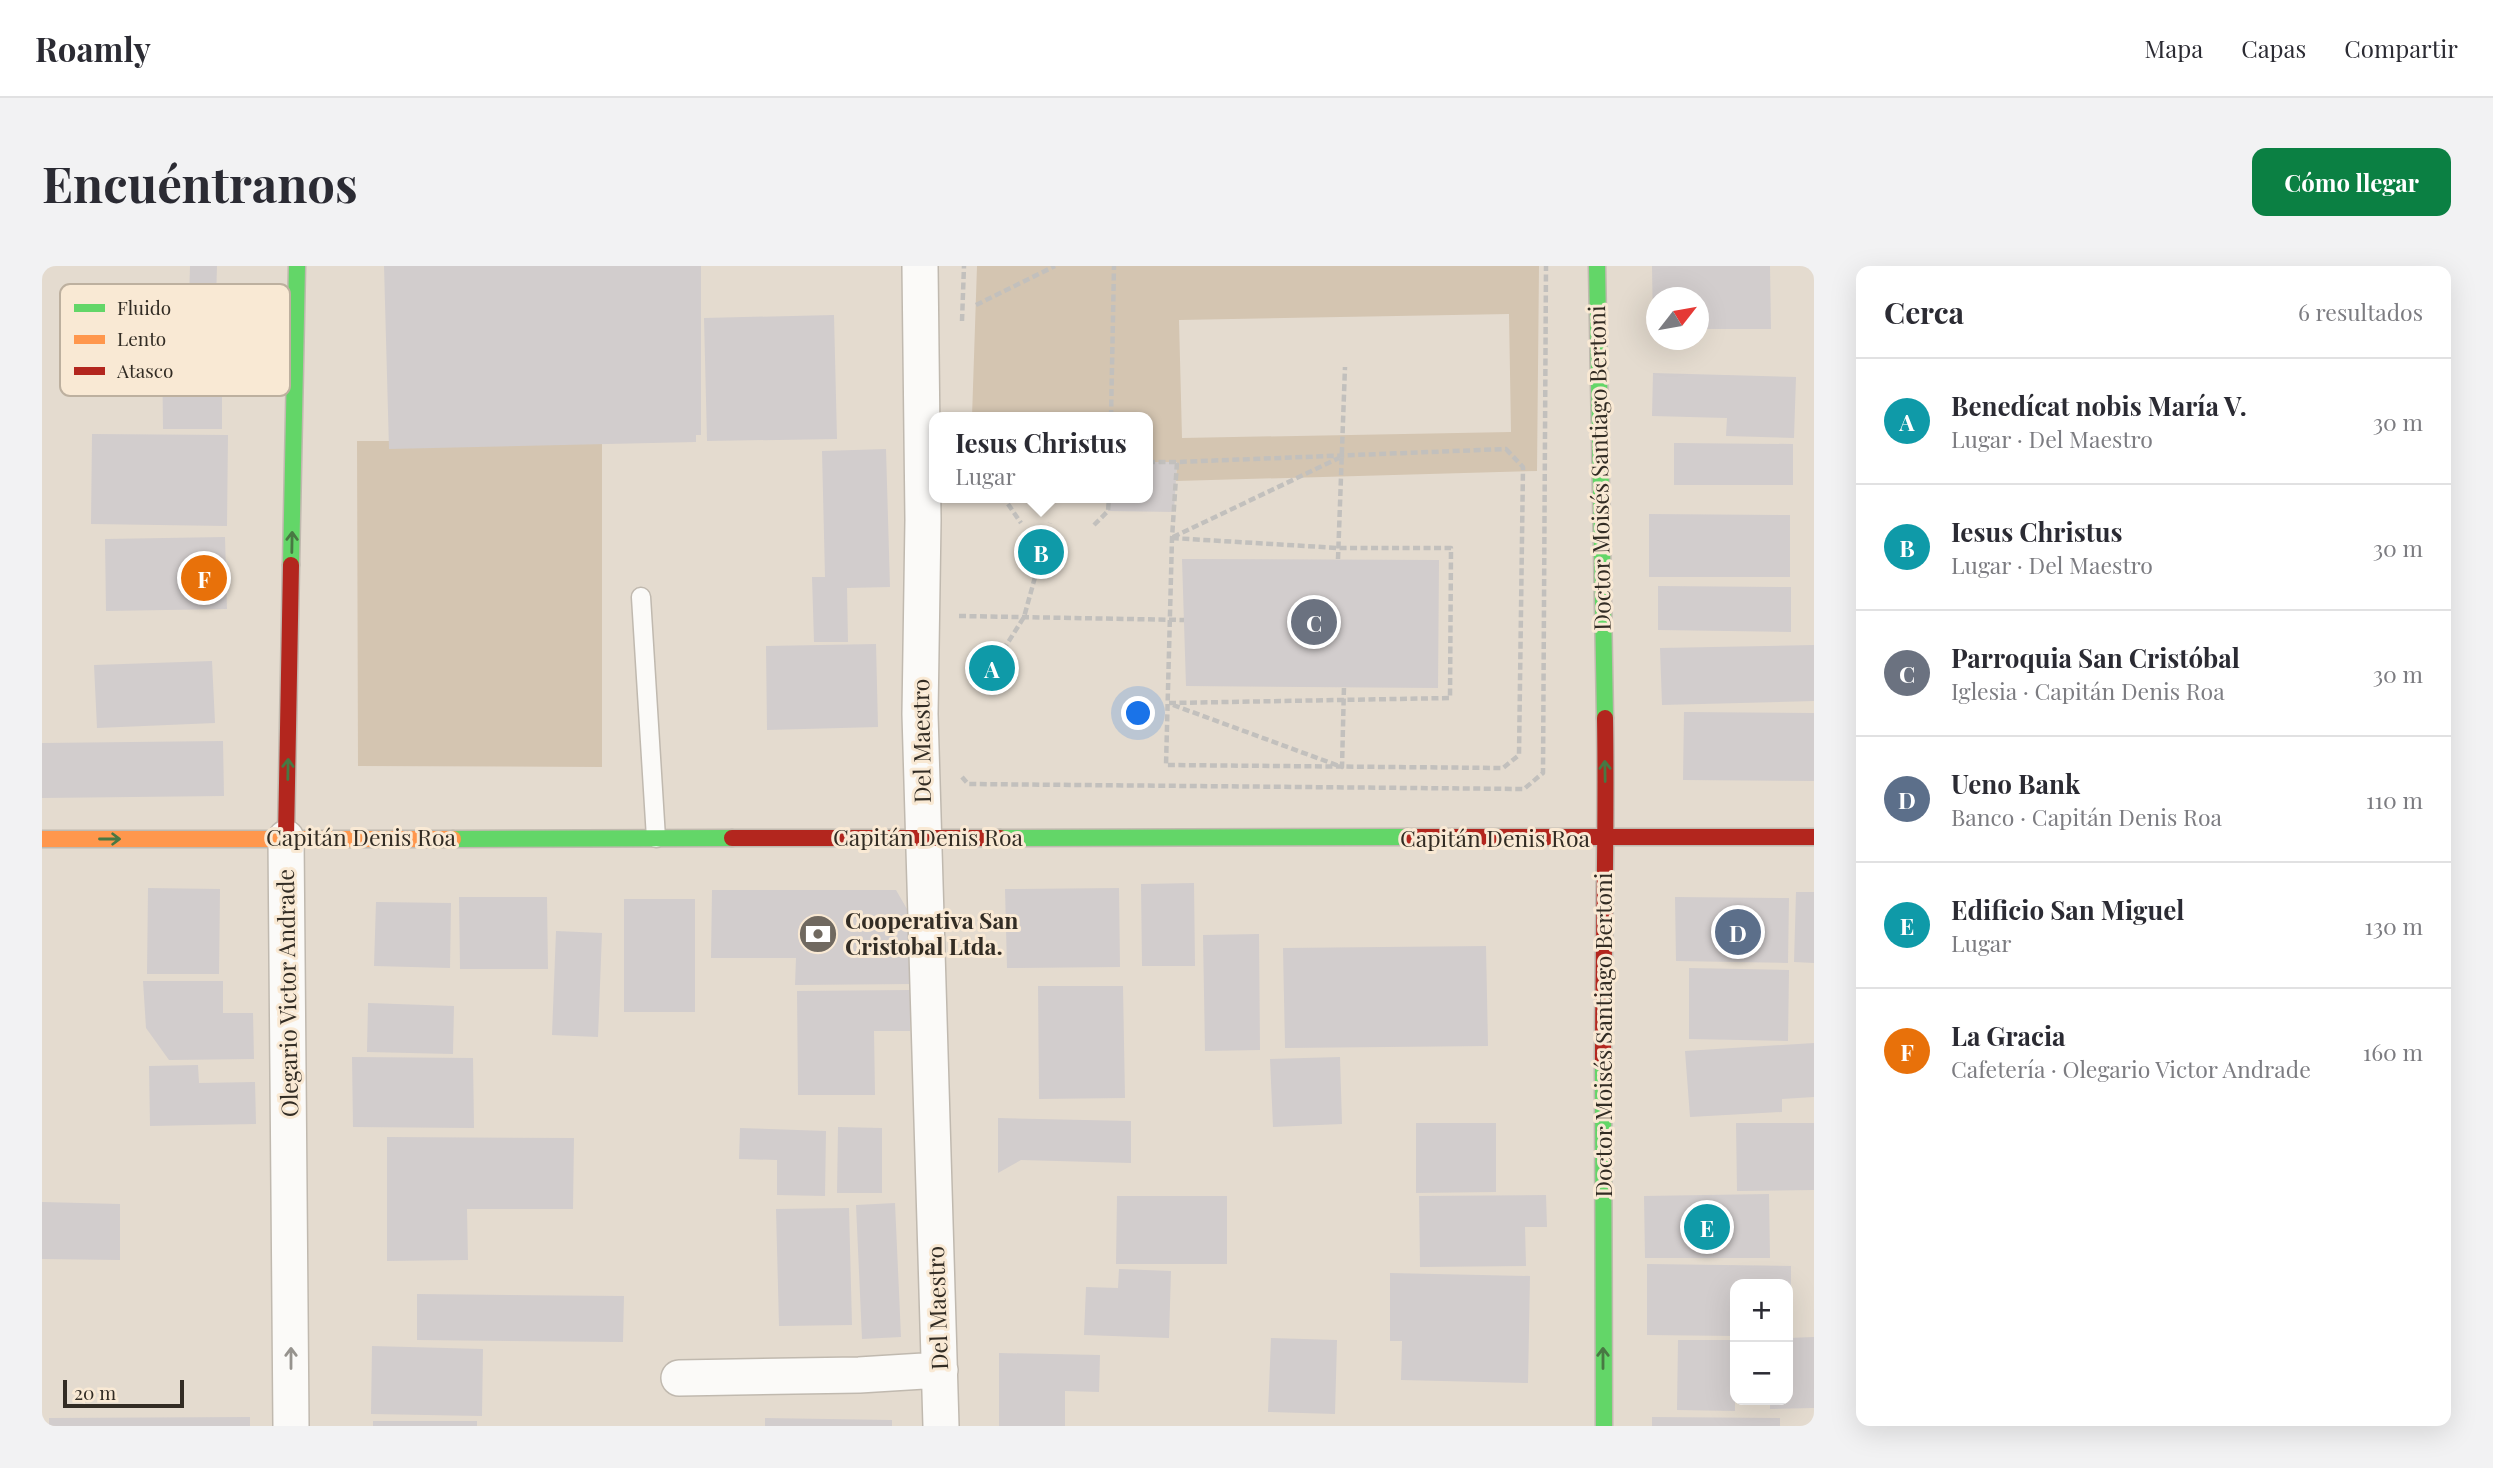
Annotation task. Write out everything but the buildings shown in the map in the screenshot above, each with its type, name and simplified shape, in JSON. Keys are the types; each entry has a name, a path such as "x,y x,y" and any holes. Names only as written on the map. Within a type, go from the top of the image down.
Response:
{"main road":[{"name":"Olegario Victor Andrade","path":"286,838 297,266"},
{"name":"Doctor Moisés Santiago Bertoni","path":"1597,266 1607,839 1603,918 1604,1426"},
{"name":"Capitán Denis Roa","path":"42,839 1814,837"}],"street":[{"name":"Del Maestro","path":"920,266 923,838 941,1426"},
{"name":"Olegario Victor Andrade","path":"286,838 291,1426"},
{"path":"679,1378 859,1375 940,1370"}],"lane":[{"path":"641,597 656,838"}],"path":[{"path":"976,305 1055,266"},
{"path":"1111,412 1114,266"},
{"path":"953,768 968,785 1524,789 1544,773 1546,266"},
{"path":"1338,559 1345,367"},
{"path":"1153,462 1506,449 1523,467 1519,755 1503,768 1166,765 1172,538 1177,462"},
{"path":"1172,538 1343,456"},
{"path":"1094,525 1108,511 1109,503"},
{"path":"1008,504 1021,523"},
{"path":"992,668 1024,617 1050,523"},
{"path":"1169,703 1450,698 1451,548 1338,548 1172,538"},
{"path":"951,616 1184,620"},
{"path":"1342,767 1344,686"},
{"path":"1169,703 1342,767"}],"shaded area":[{"path":"977,266 1539,266 1537,471 1176,481 1177,462 1153,462 1153,412 972,412","holes":["1509,314 1511,432 1182,438 1179,320"]},
{"path":"357,441 602,441 602,767 358,766"}],"traffic: fast":[{"path":"291,565 297,266"},
{"path":"1597,266 1605,718"},
{"path":"1000,838 1407,837"},
{"path":"453,839 732,838"},
{"path":"1603,1063 1604,1426"}],"traffic: slow":[{"path":"42,839 453,839"}],"traffic: jam":[{"path":"286,838 291,565"},
{"path":"1603,1063 1605,718"},
{"path":"1407,837 1814,837"},
{"path":"732,838 1000,838"}],"place":[{"name":"Iesus Christus","path":"1041,552"},
{"name":"La Gracia","path":"204,578"},
{"name":"Parroquia San Cristóbal","path":"1314,622"},
{"name":"Benedícat nobis María V.","path":"992,668"},
{"name":"Ueno Bank","path":"1738,932"},
{"name":"Cooperativa San Cristobal Ltda.","path":"818,934"},
{"name":"Edificio San Miguel","path":"1707,1227"}]}
